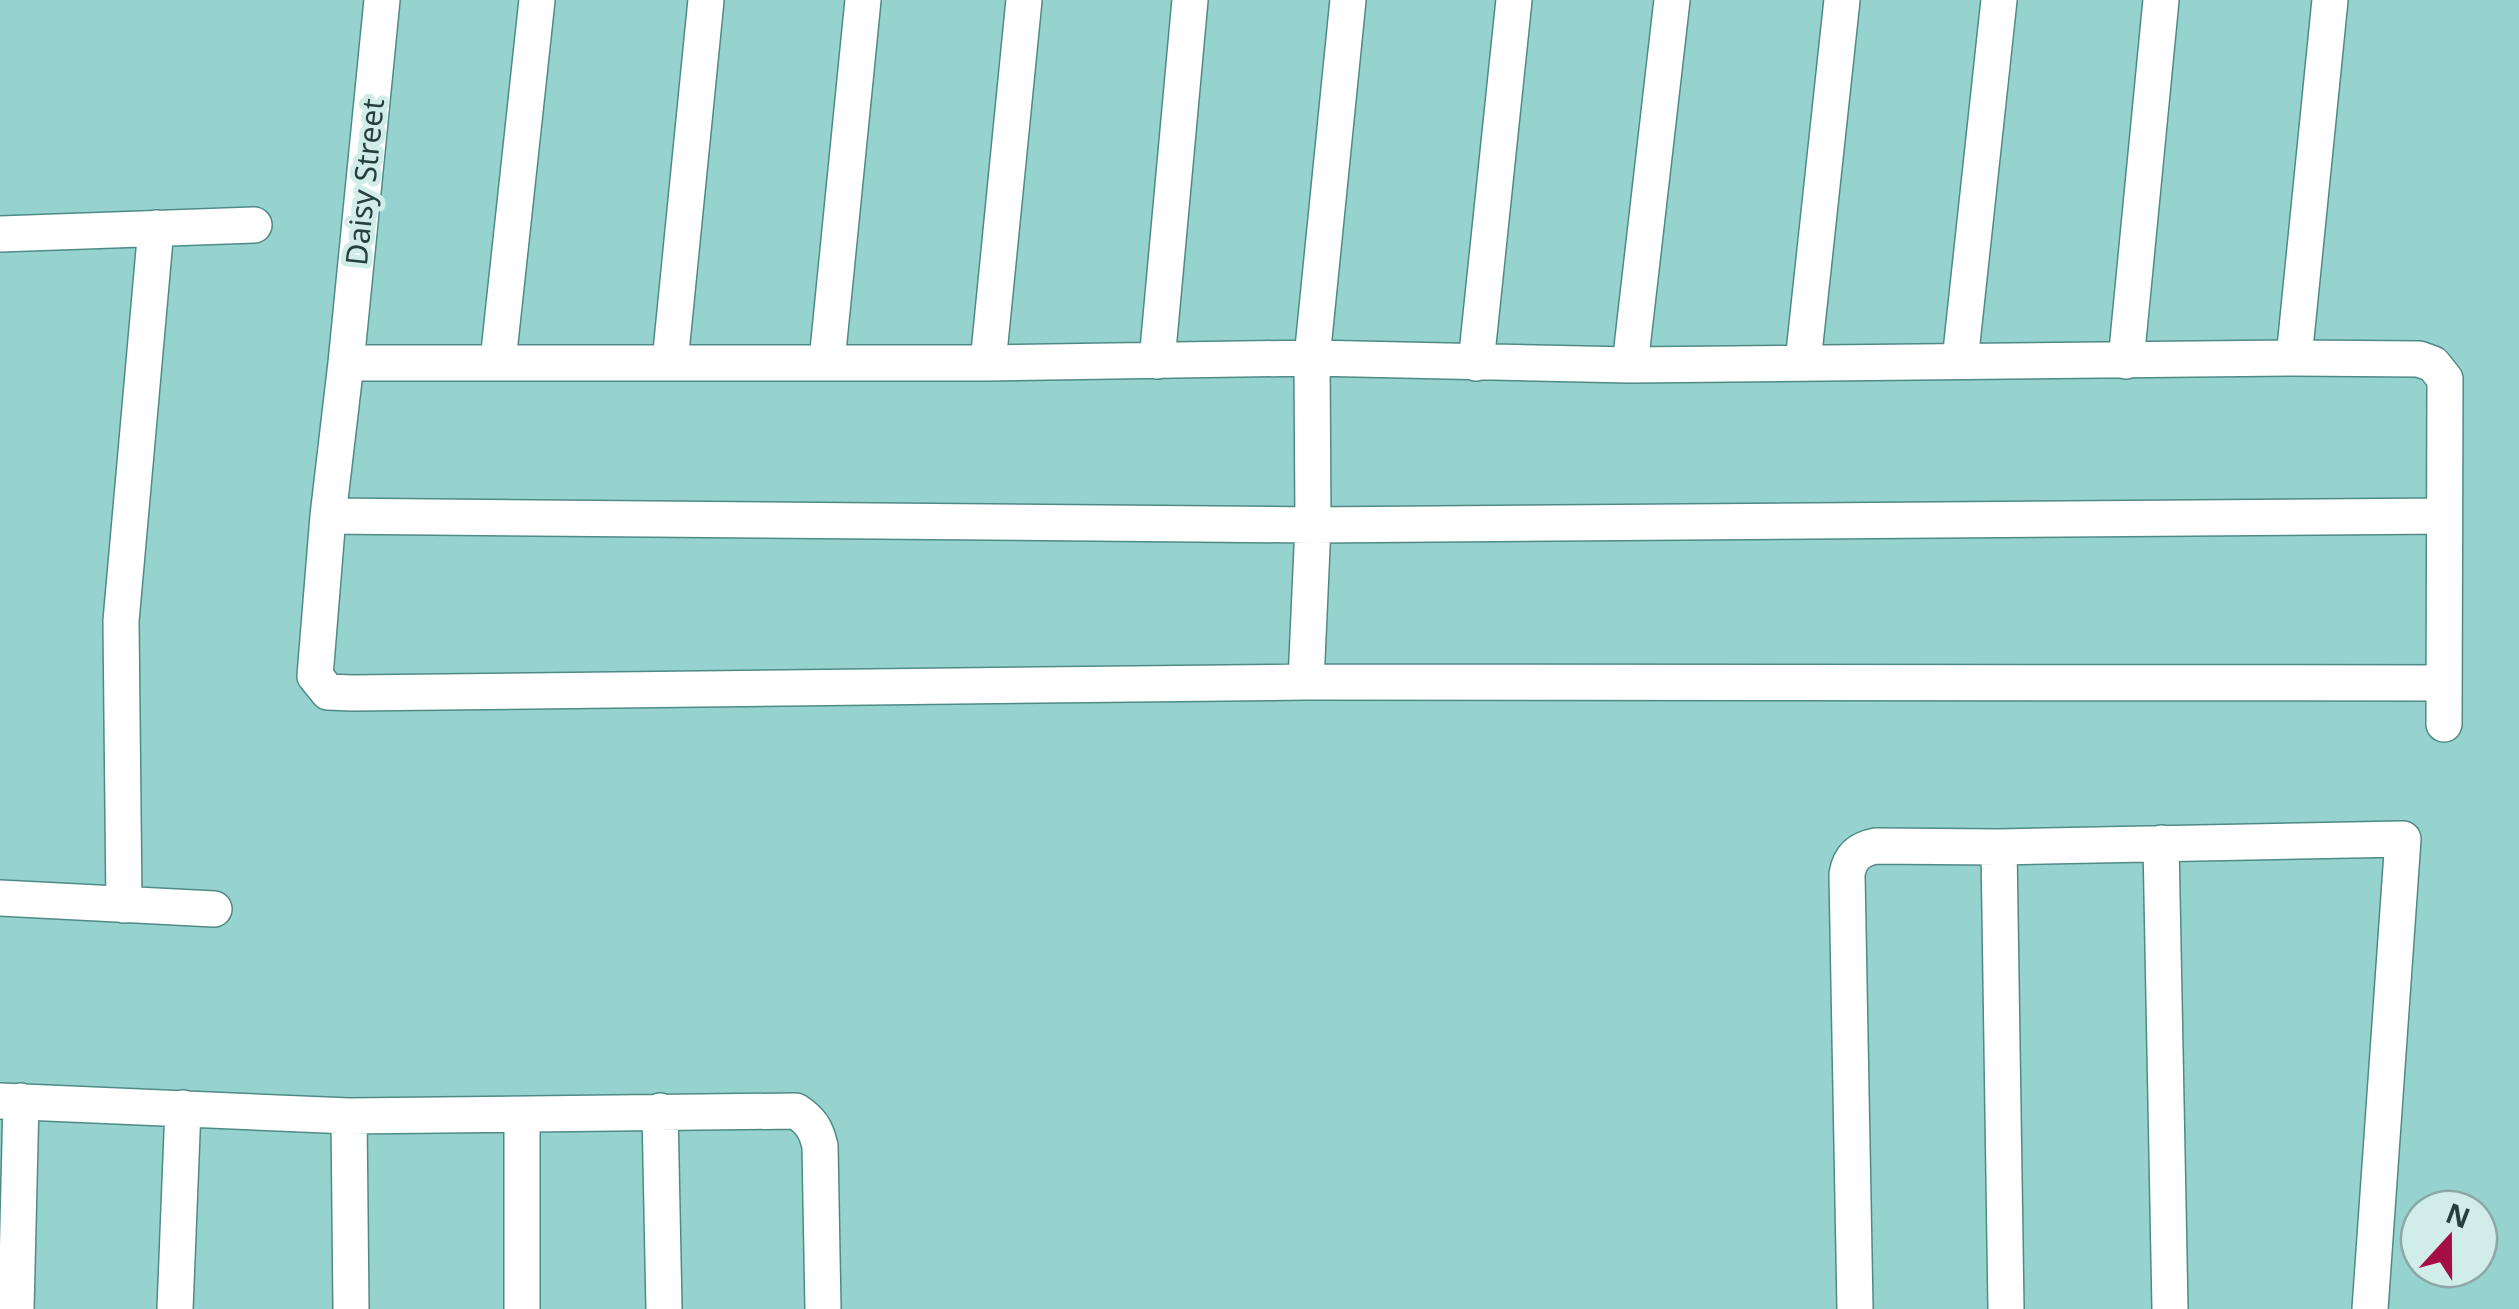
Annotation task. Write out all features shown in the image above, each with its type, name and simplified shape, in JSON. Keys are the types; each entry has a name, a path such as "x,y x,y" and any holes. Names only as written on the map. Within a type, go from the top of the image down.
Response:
{"street":[{"name":"Daisy Street","path":"382,0 315,676 328,692 1306,682"},
{"path":"498,362 537,0"},
{"path":"670,362 706,0"},
{"path":"826,361 863,0"},
{"path":"988,363 1024,0"},
{"path":"1157,361 1190,0"},
{"path":"1348,0 1312,358 1313,525 1306,682 2444,683"},
{"path":"1476,363 1514,0"},
{"path":"1630,365 1672,0"},
{"path":"1804,362 1842,0"},
{"path":"1960,361 1999,0"},
{"path":"2126,360 2161,0"},
{"path":"2294,358 2330,0"},
{"path":"0,234 254,225"},
{"path":"124,905 122,621 156,228"},
{"path":"346,363 417,366 498,362 988,363 1312,358 1630,365 2419,359 2434,364 2445,379 2444,724"},
{"path":"328,516 1313,525 2444,516"},
{"path":"1855,1309 1849,864 1865,848 2402,839 2370,1309"},
{"path":"2161,842 2170,1309"},
{"path":"1999,847 2006,1309"},
{"path":"0,898 214,909"},
{"path":"16,1309 11,1101 350,1116 796,1111 809,1119 820,1146 823,1309"},
{"path":"175,1309 182,1108"},
{"path":"660,1111 664,1309"},
{"path":"522,1115 522,1309"},
{"path":"350,1116 351,1309"}]}
